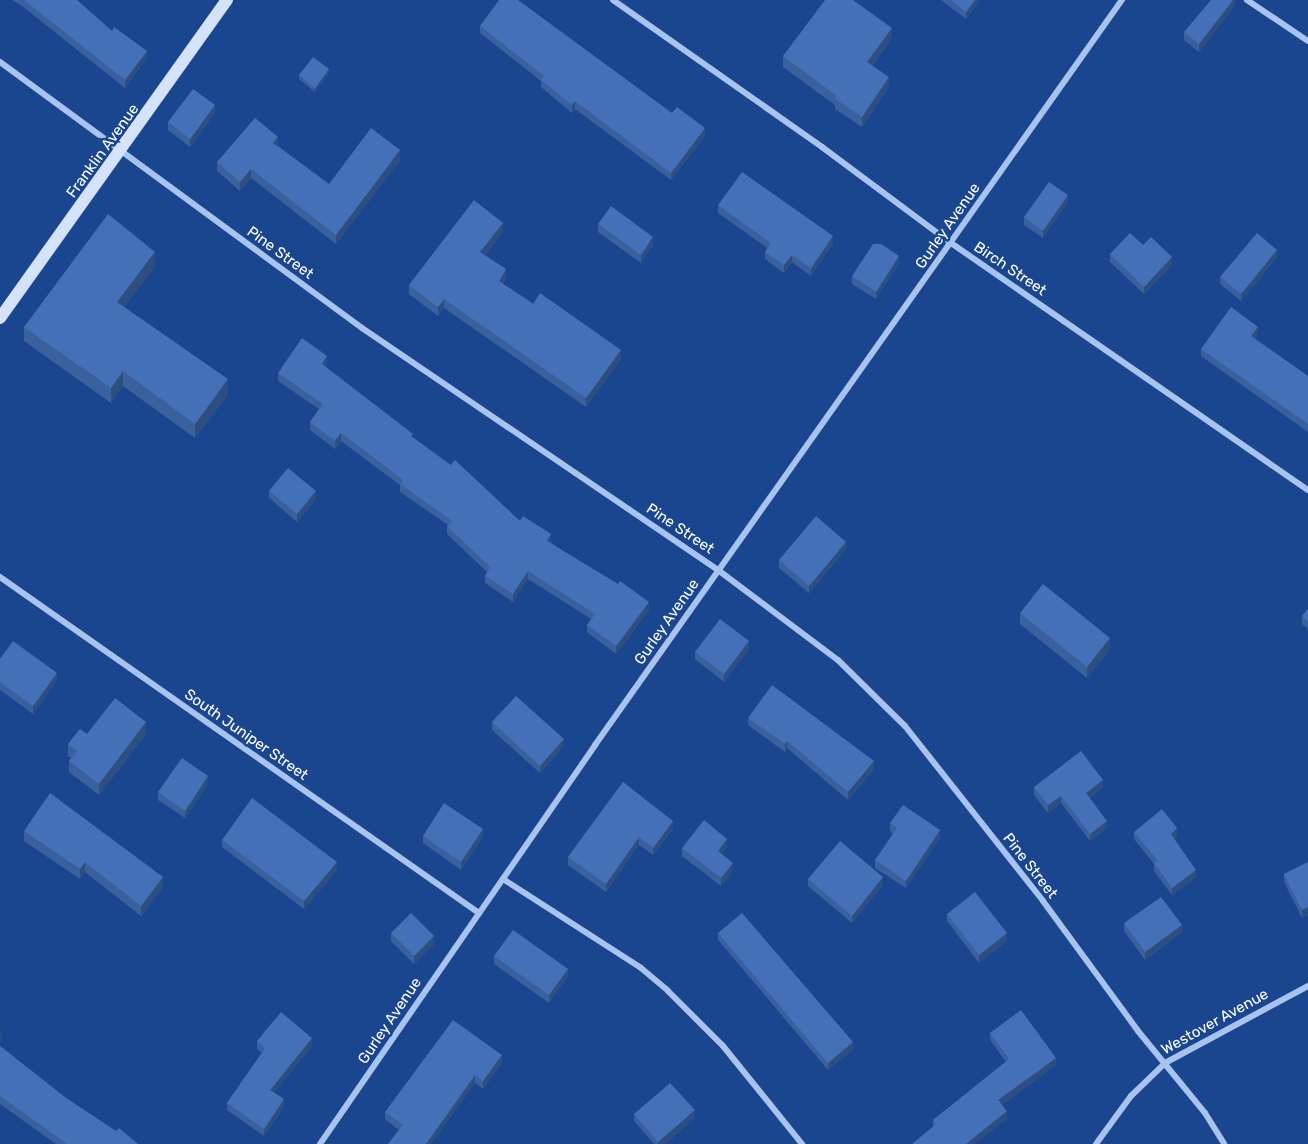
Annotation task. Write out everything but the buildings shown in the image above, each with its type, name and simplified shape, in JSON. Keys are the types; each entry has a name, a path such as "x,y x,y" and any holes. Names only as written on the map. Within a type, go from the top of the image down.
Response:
{"street":[{"name":"Franklin Avenue","path":"0,318 122,152 227,0"},
{"name":"Birch Street","path":"613,0 822,147 951,243 1308,490"},
{"name":"Gurley Avenue","path":"320,1144 718,570 1122,0"},
{"path":"1247,0 1308,41"},
{"name":"Pine Street","path":"0,62 362,328 718,570 838,660 905,726 1165,1063 1224,1144"},
{"name":"South Juniper Street","path":"0,577 479,913"},
{"path":"503,879 641,968 668,991 723,1046 802,1144"},
{"name":"Westover Avenue","path":"1096,1144 1131,1096 1165,1063 1308,986"}]}
